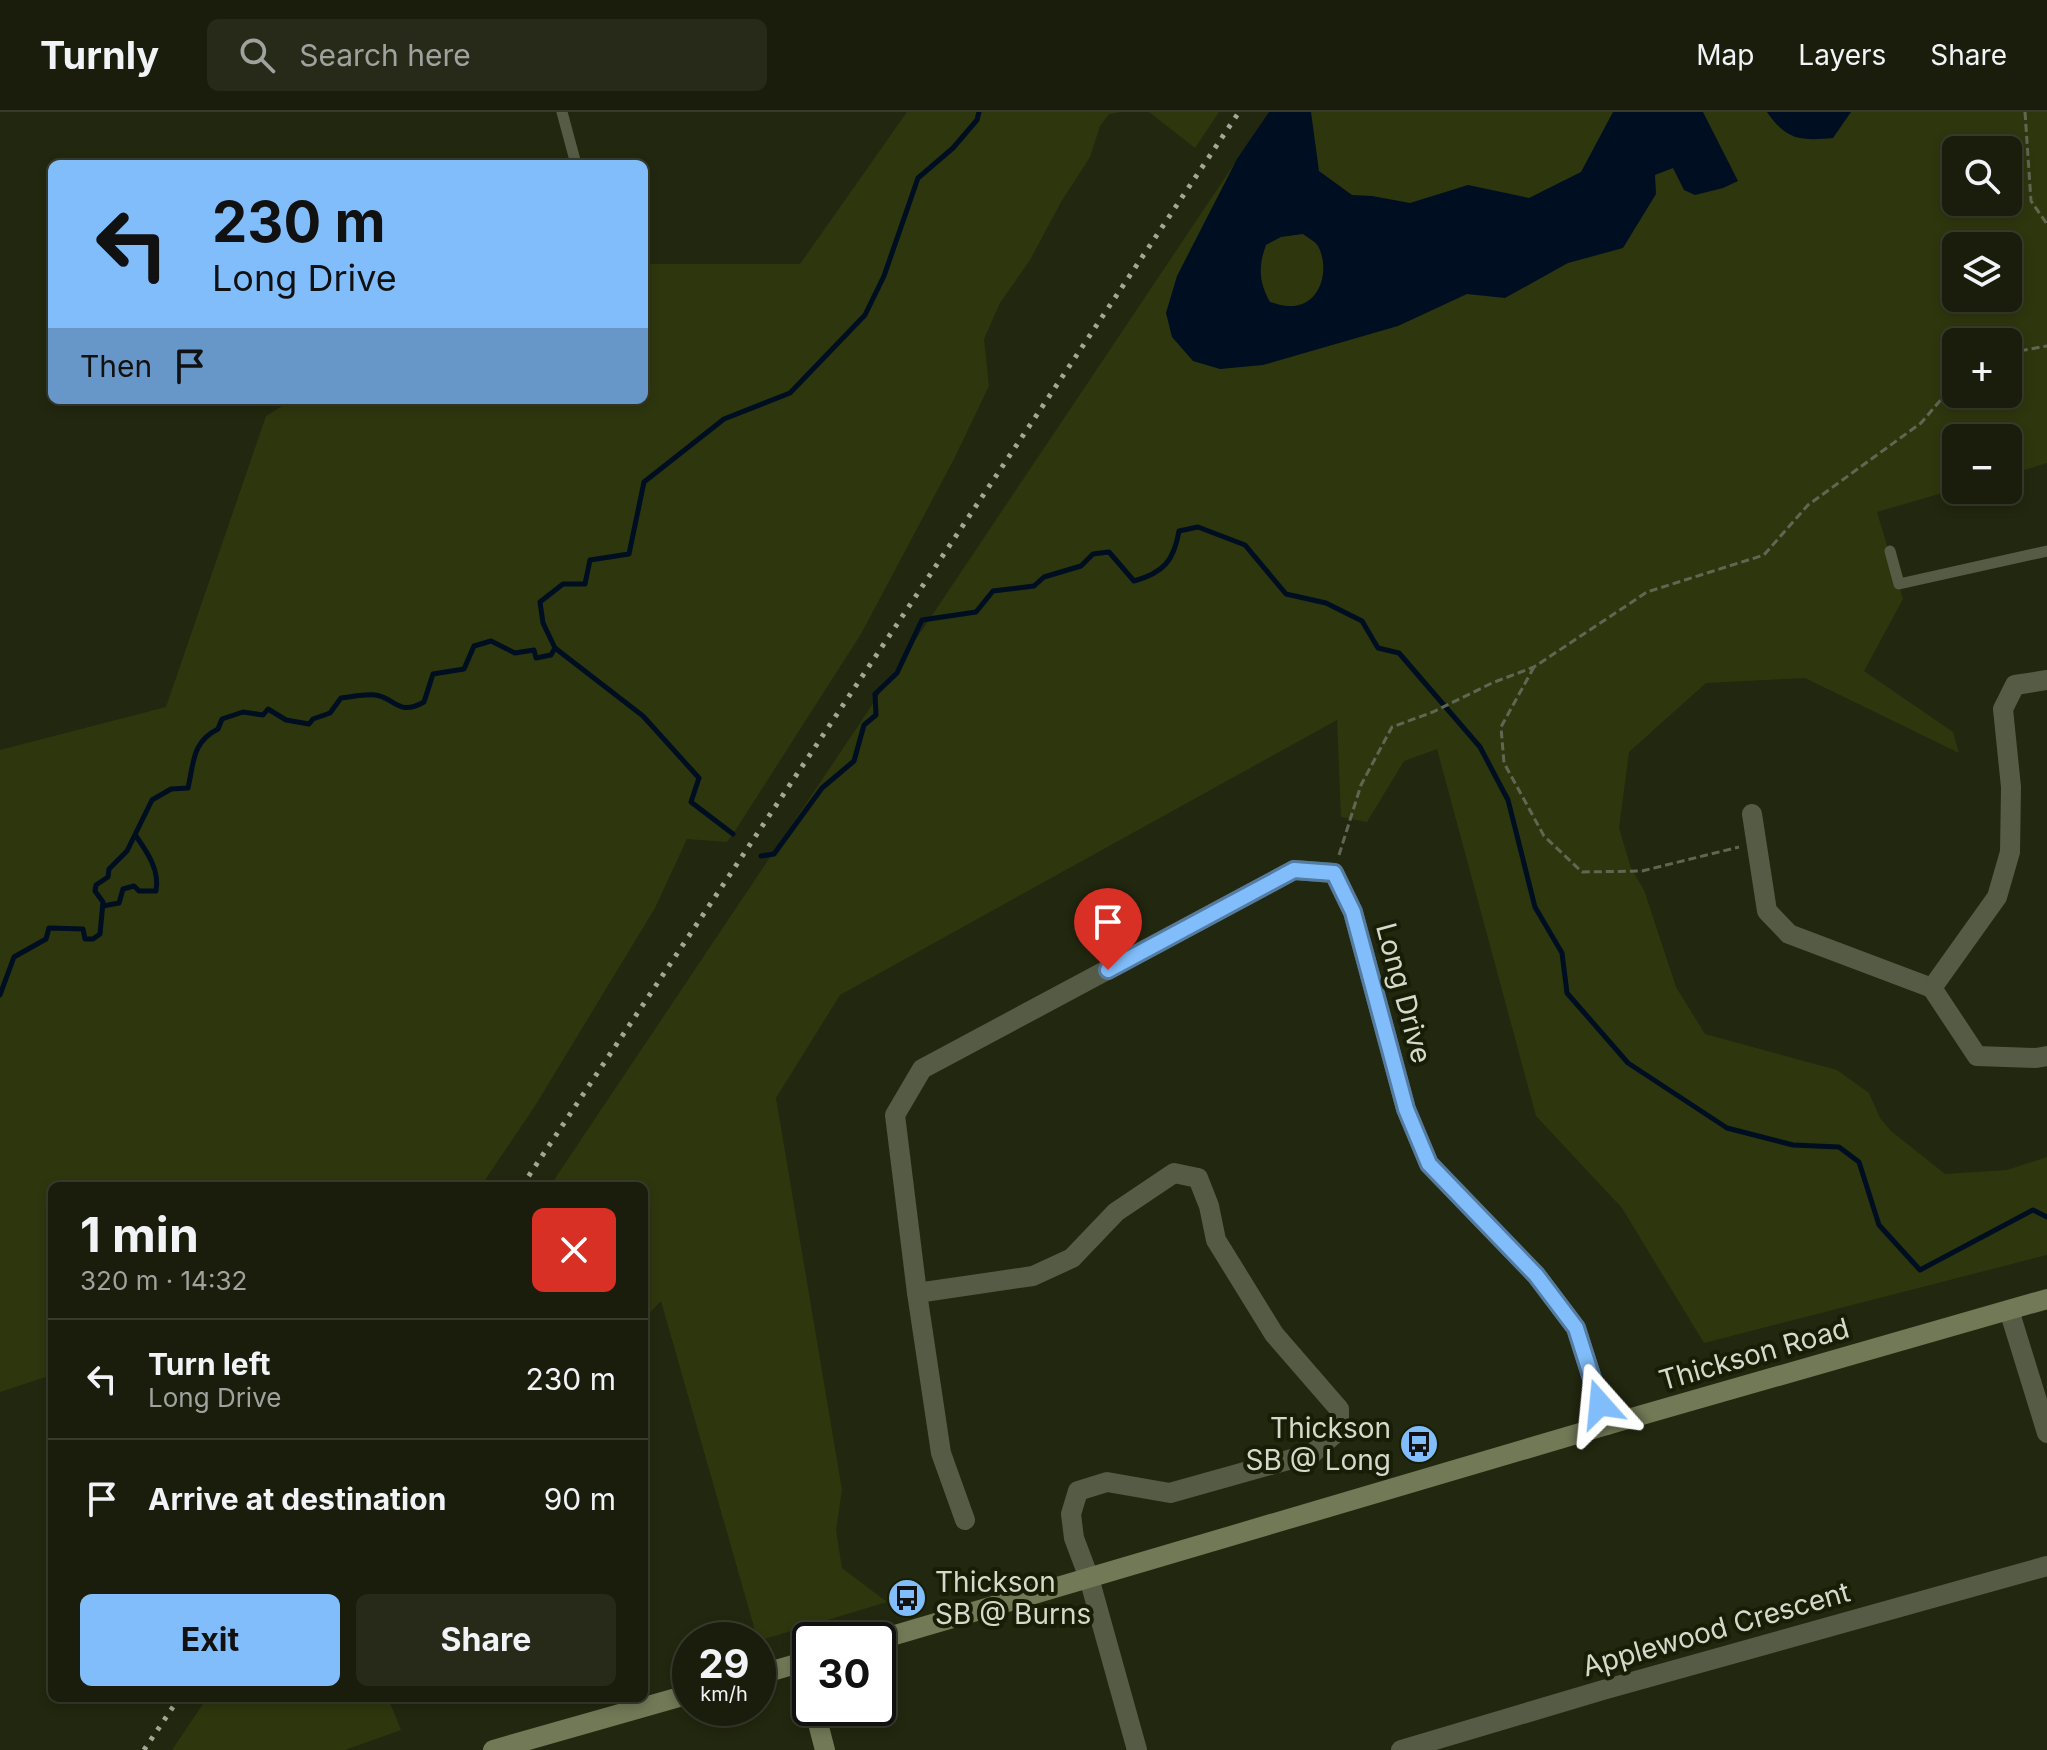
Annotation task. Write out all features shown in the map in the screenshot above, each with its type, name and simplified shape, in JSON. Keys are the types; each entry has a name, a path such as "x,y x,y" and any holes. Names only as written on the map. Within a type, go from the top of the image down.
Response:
{"main road":[{"name":"Thickson Road","path":"896,1635 2047,1299"},
{"path":"493,1750 672,1699"},
{"path":"819,1726 825,1750"}],"street":[{"path":"1932,988 1997,897 2010,852 2011,787 2003,709 2015,685 2047,680"},
{"path":"1752,814 1767,911 1789,934 1932,988 1977,1056 2047,1056"},
{"path":"965,1520 941,1453 895,1115 922,1069 1294,870 1334,873"},
{"name":"Long Drive","path":"1334,873 1353,912 1406,1109 1429,1164 1536,1275 1576,1328 1607,1425"},
{"path":"917,1293 1033,1276 1072,1258 1116,1212 1174,1173 1198,1178 1209,1206 1216,1240 1274,1334 1339,1409 1339,1430 1313,1453 1170,1493 1107,1482 1078,1491 1071,1514 1074,1538 1089,1578 1137,1750"},
{"path":"2009,1310 2047,1433"},
{"name":"Applewood Crescent","path":"1401,1750 2047,1566"}],"lane":[{"path":"562,112 575,160"},
{"path":"1890,551 1899,584 2047,551"}],"path":[{"path":"2025,112 2031,201 2047,224"},
{"path":"2022,350 2047,346"},
{"path":"1334,873 1361,785 1392,727 1534,667 1647,592 1764,555 1808,505 1921,423 1942,398"},
{"path":"1534,667 1501,727 1504,763 1544,836 1582,872 1642,871 1757,843"}],"green space":[{"path":"907,112 1121,112 1109,114 1100,126 1090,157 1061,202 1030,260 1000,303 984,339 989,386 861,634 727,842 687,839 655,908 535,1106 484,1182 48,1182 48,1376 0,1392 0,750 166,707 266,416 286,404 648,404 648,264 800,264"},
{"path":"1149,112 1219,112 1195,148"},
{"path":"1269,112 2047,112 2047,463 2022,471 2022,424 1942,424 1942,493 1877,512 1903,599 1864,671 1953,732 1959,753 1805,678 1706,683 1629,752 1619,828 1631,868 1644,890 1676,987 1705,1034 1837,1070 1869,1093 1880,1118 1891,1131 1945,1174 2007,1170 2047,1157 2047,1255 1704,1343 1622,1208 1536,1116 1437,749 1404,761 1367,822 1341,817 1337,720 840,995 776,1098 842,1490 836,1530 842,1568 887,1602 821,1622 792,1622 792,1631 776,1636 776,1622 753,1622 661,1301 648,1315 648,1182 553,1182"},
{"path":"204,1702 390,1702 401,1730 345,1750 172,1750"}],"water":[{"path":"1269,112 1311,112 1319,171 1352,195 1410,203 1468,185 1529,198 1581,172 1613,112 1703,112 1738,181 1695,195 1684,190 1673,168 1655,175 1656,194 1623,248 1568,263 1505,298 1467,294 1398,326 1263,365 1220,369 1193,361 1172,337 1166,313 1177,276 1237,159","holes":["1303,234 1317,244 1322,256 1320,286 1308,301 1299,305 1270,302 1261,274 1266,245 1281,237"]},
{"path":"1767,112 1851,112 1833,138 1812,139 1788,133"}],"waterway":[{"path":"0,995 14,957 46,939 49,928 83,929 85,939 93,939 100,934 103,902 95,891 96,885 108,877 109,869 127,851 152,800 171,789 188,788 199,747 209,734 218,729 222,719 243,712 263,715 268,709 286,720 309,724 313,719 330,713 341,698 366,695 382,696 402,707 415,706 424,702 433,674 464,669 474,646 491,641 515,653 534,650 536,658 551,655 555,648 543,623 540,602 563,584 585,584 590,560 629,554 644,482 724,419 790,393 865,315 884,276 918,178 953,148 977,120 979,112"},
{"path":"761,856 774,854 822,788 854,761 864,725 876,715 875,694 897,673 922,620 976,612 993,591 1034,586 1044,577 1081,566 1093,554 1109,552 1134,581 1144,578 1166,564 1179,531 1198,527 1245,545 1286,594 1326,603 1362,621 1378,648 1399,653 1480,747 1508,800 1535,907 1562,953 1567,993 1628,1063 1727,1128 1793,1145 1839,1147 1859,1162 1879,1225 1920,1270 2033,1210 2047,1217"},
{"path":"555,648 643,716 699,778 691,802 733,834"},
{"path":"103,906 119,903 123,889 134,886 139,891 156,891 154,869 136,836"}],"railway":[{"path":"525,1182 1239,112"},
{"path":"144,1750 176,1702"}],"place":[{"name":"Thickson SB @ Long","path":"1419,1444"},
{"name":"Thickson SB @ Burns","path":"907,1598"}],"route":[{"path":"1108,970 1294,870 1334,873 1353,912 1406,1109 1429,1164 1536,1275 1576,1328 1600,1404"}]}
